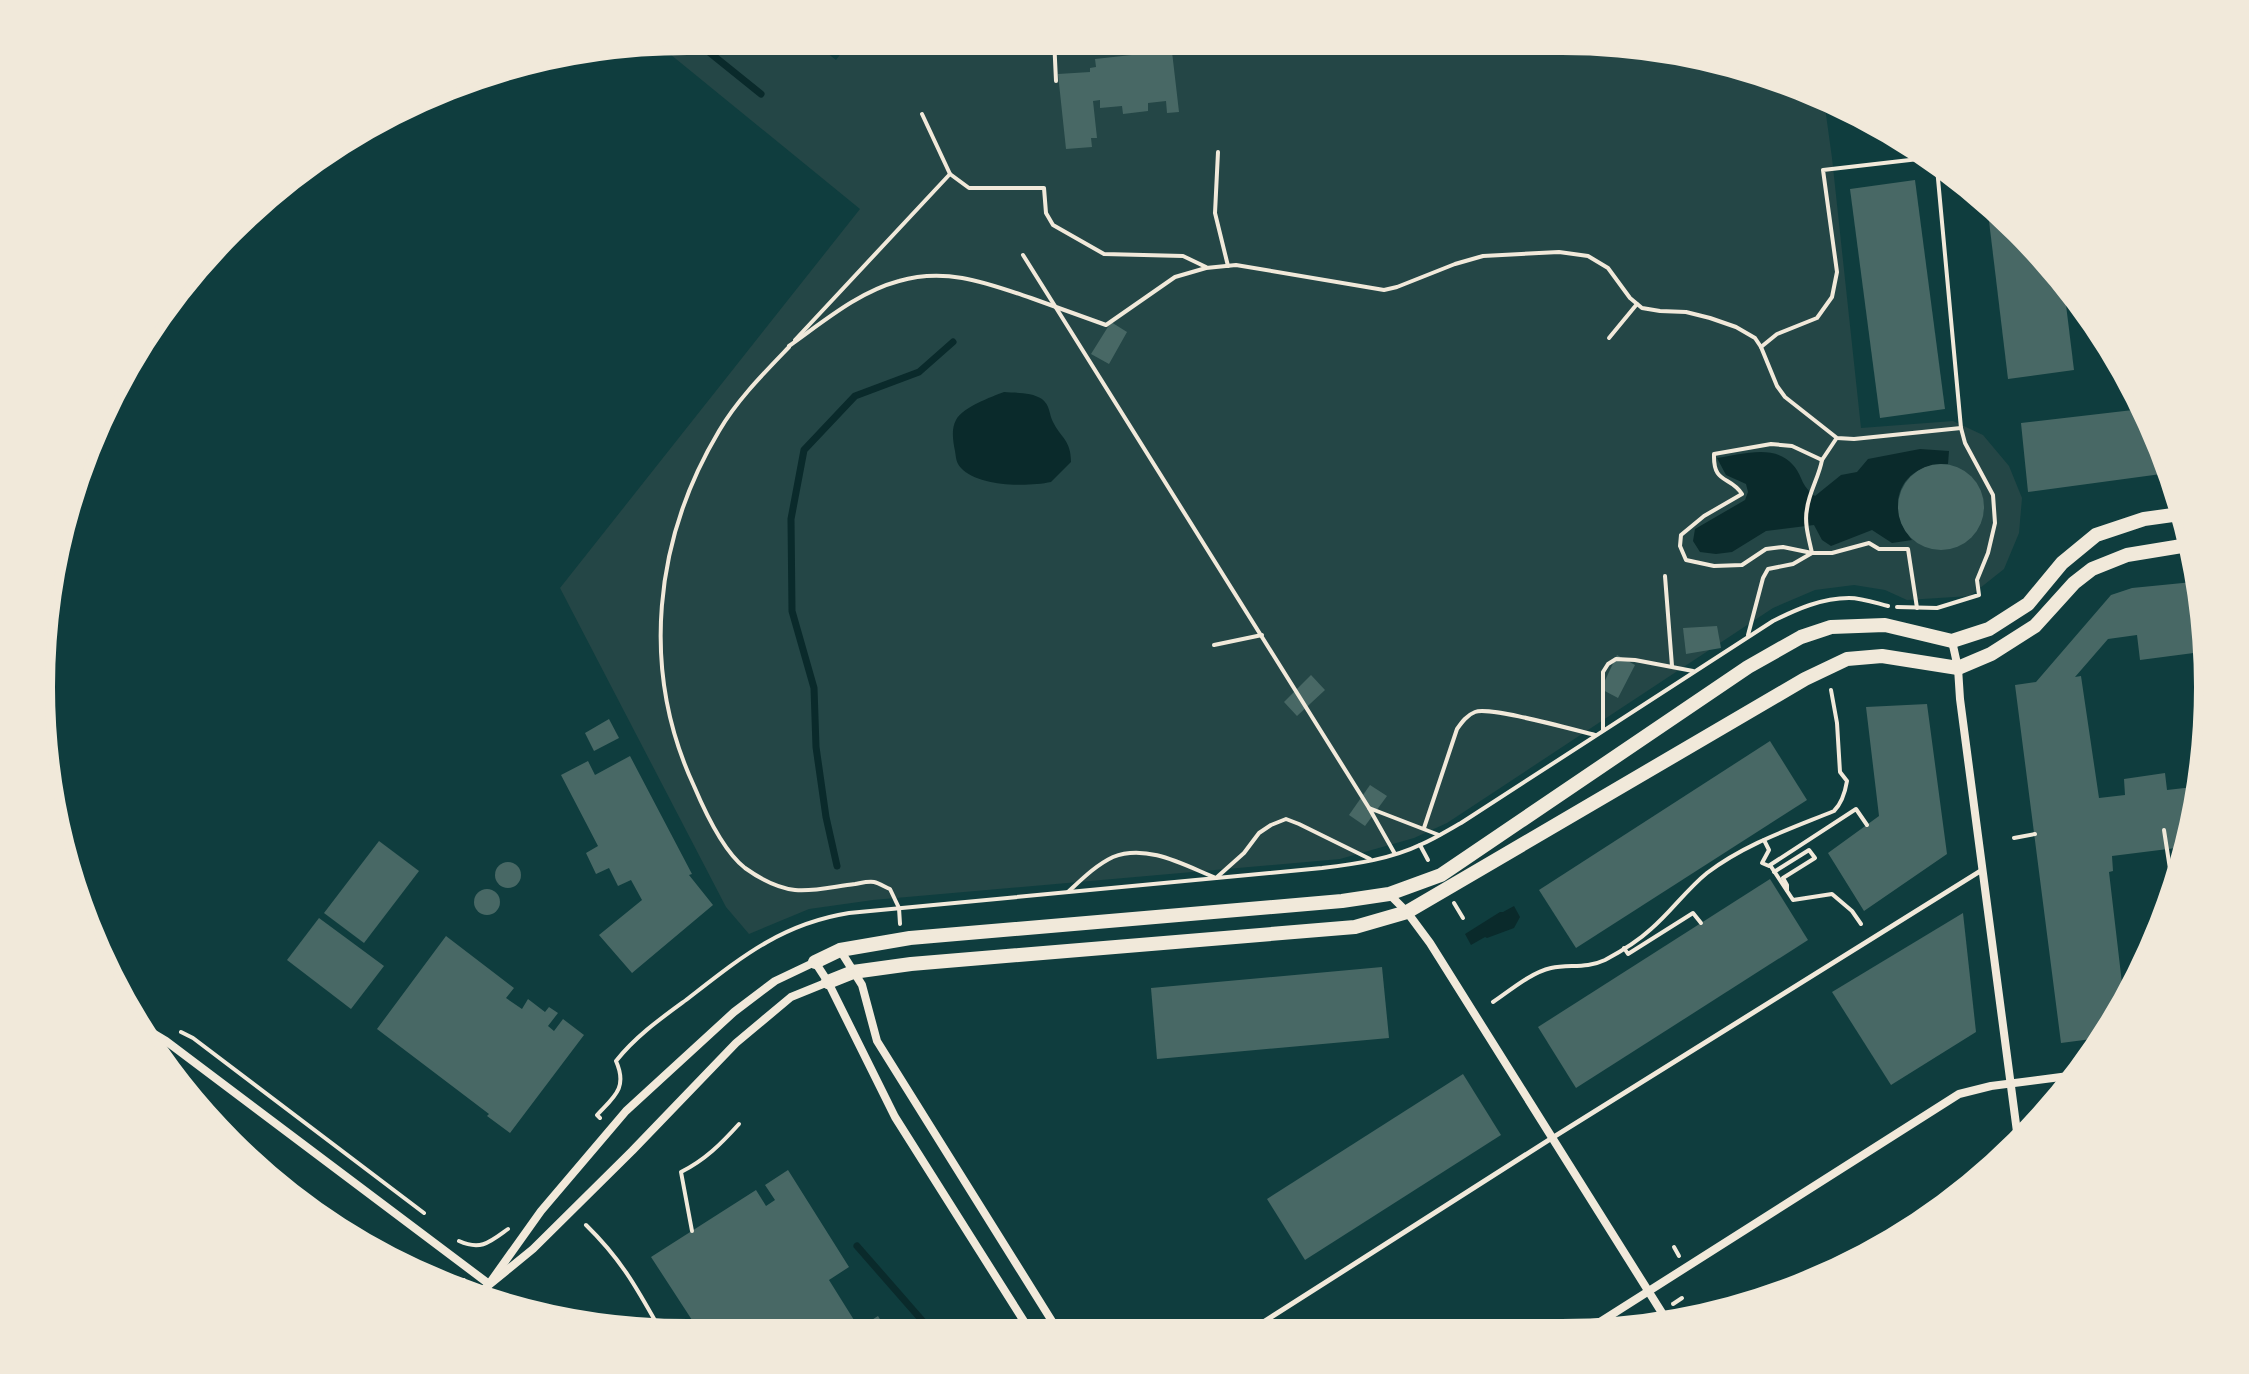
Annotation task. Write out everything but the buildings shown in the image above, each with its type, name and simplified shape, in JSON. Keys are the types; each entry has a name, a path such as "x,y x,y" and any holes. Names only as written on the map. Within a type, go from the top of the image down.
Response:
{"street":[{"path":"489,1284 523,1234 626,1111 734,1012 775,981 840,950 910,938 1342,901 1389,894 1441,875 1748,667 1801,637 1831,627 1863,624 1885,625 1952,641 1996,626 2011,617 2028,604 2062,563 2096,535 2144,519 2175,515"},
{"path":"482,1290 533,1249 736,1043 791,997 853,972 911,964 1355,927 1407,912 1805,679 1847,659 1882,656 1958,668 1991,654 2035,626 2074,583 2092,569 2127,555 2183,546"},
{"path":"1952,641 2017,1132"},
{"path":"1389,894 1430,943 1664,1316"},
{"path":"840,950 867,999 877,1041 1054,1324"},
{"path":"815,962 895,1117 1026,1324"},
{"path":"152,1033 489,1284"},
{"path":"1598,1323 1951,1098 1967,1090 2066,1076"}],"lane":[{"path":"1260,1324 1982,870"}],"path":[{"path":"1055,50 1056,81"},
{"path":"922,114 950,174 969,188 1044,188 1046,213 1053,225 1104,254 1183,256 1206,268"},
{"path":"1218,152 1215,213 1228,266"},
{"path":"1761,347 1777,334 1817,318 1832,297 1837,272 1823,170 1919,159"},
{"path":"610,1129 597,1115 620,1087 622,1077 616,1061 636,1038 741,956 776,936 823,917 1322,868 1395,854 1439,835 1795,610 1822,601 1851,598 1905,609 1937,608 1979,595 1977,580 1995,523 1993,495 1965,443 1961,428 1937,173"},
{"path":"900,927 899,908 890,889 874,882 795,890 774,884 742,866 729,851 704,810 673,732 663,683 660,637 663,586 673,535 691,484 720,429 754,384 950,174"},
{"path":"789,346 854,301 898,281 929,275 976,279 1106,325 1175,277 1206,268 1236,265 1384,290 1483,256 1559,252 1588,256 1608,268 1642,308 1686,312 1710,318 1755,338 1785,397 1837,438 1961,428"},
{"path":"1023,255 1262,635 1395,854"},
{"path":"1609,338 1637,304"},
{"path":"1812,553 1806,511 1822,460 1837,438"},
{"path":"1822,460 1792,446 1771,444 1714,454 1714,467 1724,480 1738,487 1742,494 1704,516 1681,535 1680,546 1686,560 1714,566 1742,565 1766,549 1783,547 1812,553 1832,553 1869,543 1879,549 1908,549 1917,608"},
{"path":"1748,637 1768,569 1793,564 1812,553"},
{"path":"1665,576 1672,666"},
{"path":"1214,645 1262,635"},
{"path":"1603,731 1603,672 1608,664 1616,659 1625,659 1695,671"},
{"path":"1493,1002 1542,971 1602,961 1651,929 1687,890 1709,872 1764,840 1834,811 1840,805 1847,781 1840,772 1831,690"},
{"path":"1424,828 1457,729 1467,716 1478,710 1595,735"},
{"path":"1369,808 1439,835"},
{"path":"1861,924 1852,911 1832,894 1797,901 1790,897 1770,865 1856,809 1867,825"},
{"path":"1216,878 1244,853 1259,833 1286,819 1372,860"},
{"path":"2164,830 2170,869"},
{"path":"2014,838 2035,834"},
{"path":"1764,840 1769,850 1762,863 1772,869"},
{"path":"1420,845 1429,862"},
{"path":"1772,869 1809,850 1815,858 1783,878 1787,892"},
{"path":"1067,892 1096,867 1116,856 1135,853 1157,855 1216,878"},
{"path":"1454,902 1463,918"},
{"path":"1624,948 1628,954 1693,913 1701,923"},
{"path":"181,1031 435,1222"},
{"path":"692,1231 681,1172 700,1162 739,1124"},
{"path":"586,1225 609,1247 632,1278 657,1323"},
{"path":"460,1241 470,1246 481,1246 514,1227 523,1234"},
{"path":"1673,1304 1682,1298"}],"shaded area":[{"path":"823,50 836,60 843,50 1562,50 1645,55 1727,72 1825,107 1861,428 1953,421 1983,435 2009,466 2022,498 2019,533 2004,569 1970,596 1907,600 1885,590 1854,585 1815,590 1773,608 1447,823 1414,838 1340,859 873,900 809,909 749,934 726,907 560,588 860,209 666,51"},
{"path":"1004,392 1029,394 1045,401 1071,455 1071,462 1051,482 1017,485 991,482 969,474 958,464 953,435 956,420 971,407"},
{"path":"1920,449 1949,451 1948,464 1918,470 1902,488 1898,500 1899,513 1912,540 1892,543 1872,530 1831,546 1822,540 1814,525 1766,531 1732,552 1700,552 1693,541 1695,529 1745,500 1748,492 1746,484 1726,475 1717,458 1757,452 1776,454 1793,465 1815,496 1841,475 1857,472 1868,459"},
{"path":"1514,906 1520,917 1514,928 1471,945 1465,934"}],"waterway":[{"path":"706,50 761,94"},
{"path":"837,866 816,747 814,688 792,611 791,519 804,450 855,396 919,372 953,342"},
{"path":"857,1246 925,1324"}]}
